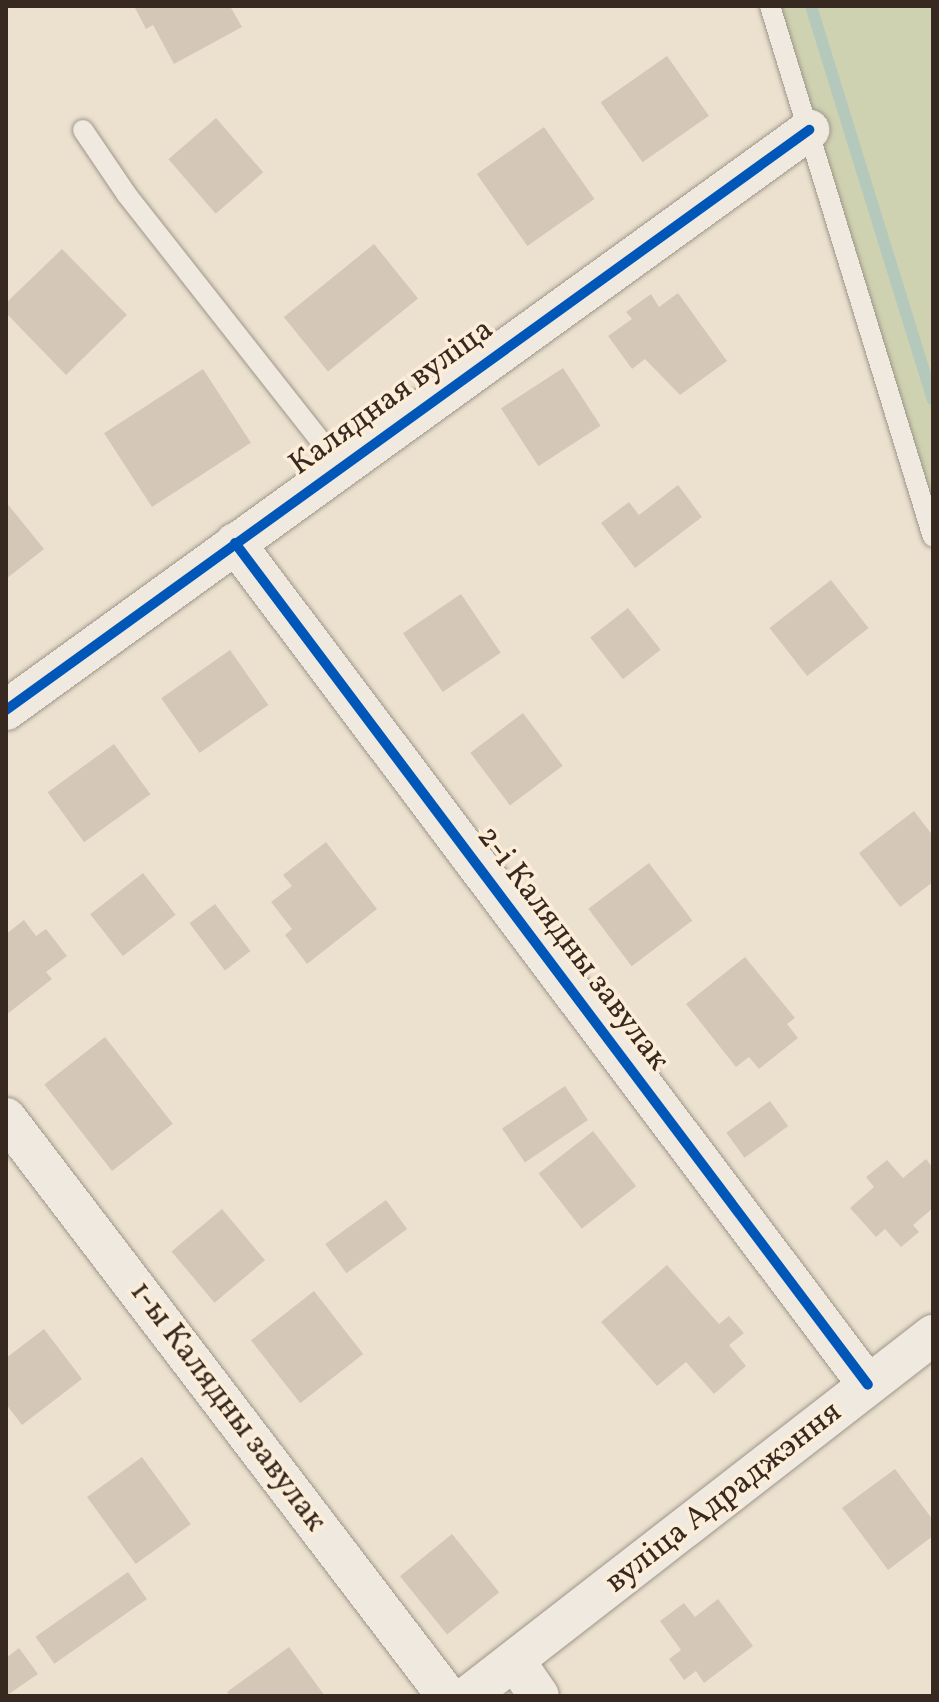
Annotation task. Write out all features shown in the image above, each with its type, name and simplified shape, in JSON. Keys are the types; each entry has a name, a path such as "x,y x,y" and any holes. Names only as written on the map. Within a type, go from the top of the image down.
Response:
{"street":[{"name":"Калядная вуліца","path":"6,710 809,130"},
{"name":"2-і Калядны завулак","path":"235,543 868,1385"},
{"name":"1-ы Калядны завулак","path":"6,1118 447,1696"},
{"name":"вуліца Адраджэння","path":"468,1696 933,1335"},
{"path":"515,1661 539,1696"}],"lane":[{"path":"770,6 933,537"},
{"path":"83,130 127,195 341,467"}],"green space":[{"path":"778,6 933,6 933,519"}],"building":[{"path":"134,6 230,6 242,27 174,64 153,25 146,29"},
{"path":"667,56 709,116 643,162 601,102"},
{"path":"216,118 263,172 216,214 168,159"},
{"path":"544,127 594,199 527,246 477,174"},
{"path":"374,244 418,298 328,371 284,317"},
{"path":"62,249 127,315 66,375 6,313 6,303"},
{"path":"678,293 727,361 680,395 645,359 632,369 608,336 632,319 626,312 651,294 659,307"},
{"path":"563,368 601,426 539,466 501,408"},
{"path":"203,369 251,443 152,507 104,433"},
{"path":"678,485 702,517 635,568 601,523 629,502 639,515"},
{"path":"6,502 44,549 6,579"},
{"path":"831,580 869,628 807,676 770,628"},
{"path":"461,594 501,653 443,692 403,633"},
{"path":"628,608 661,650 623,679 590,638"},
{"path":"230,650 268,705 200,753 161,698"},
{"path":"523,713 563,766 510,805 470,753"},
{"path":"114,744 150,794 84,842 48,792"},
{"path":"914,811 933,836 933,882 900,907 859,853"},
{"path":"326,842 377,909 307,964 285,935 292,929 271,902 292,886 283,875"},
{"path":"649,863 692,921 632,966 588,909"},
{"path":"143,873 176,915 123,956 90,914"},
{"path":"215,904 251,951 225,970 189,923"},
{"path":"24,920 36,936 46,929 67,956 46,972 52,979 6,1015 6,934"},
{"path":"745,957 795,1018 787,1024 798,1038 759,1069 749,1057 736,1067 686,1004"},
{"path":"105,1037 173,1124 112,1171 44,1084"},
{"path":"565,1086 588,1120 525,1162 502,1128"},
{"path":"770,1101 788,1126 745,1158 726,1133"},
{"path":"593,1131 636,1186 582,1229 539,1173"},
{"path":"926,1159 933,1168 933,1208 913,1225 919,1232 901,1247 885,1229 876,1237 850,1208 874,1187 866,1177 887,1160 903,1178"},
{"path":"386,1200 407,1229 346,1273 325,1244"},
{"path":"222,1209 265,1260 215,1303 171,1251"},
{"path":"667,1265 719,1324 729,1316 744,1333 729,1345 746,1366 714,1394 686,1362 657,1386 601,1322"},
{"path":"314,1291 363,1354 300,1403 251,1340"},
{"path":"44,1329 82,1379 22,1425 6,1404 6,1358"},
{"path":"142,1457 191,1524 136,1564 87,1497"},
{"path":"895,1469 933,1520 933,1536 888,1570 842,1508"},
{"path":"452,1534 499,1592 447,1634 400,1576"},
{"path":"128,1572 147,1599 54,1664 35,1637"},
{"path":"718,1599 753,1646 704,1683 696,1671 684,1680 669,1659 681,1650 660,1621 684,1603 695,1617"},
{"path":"289,1647 325,1696 230,1696 227,1692"},
{"path":"19,1648 38,1674 6,1696 6,1658"}],"waterway":[{"path":"811,6 933,400"}],"cycle path":[{"path":"6,710 809,130"},
{"path":"235,543 868,1385"}]}
